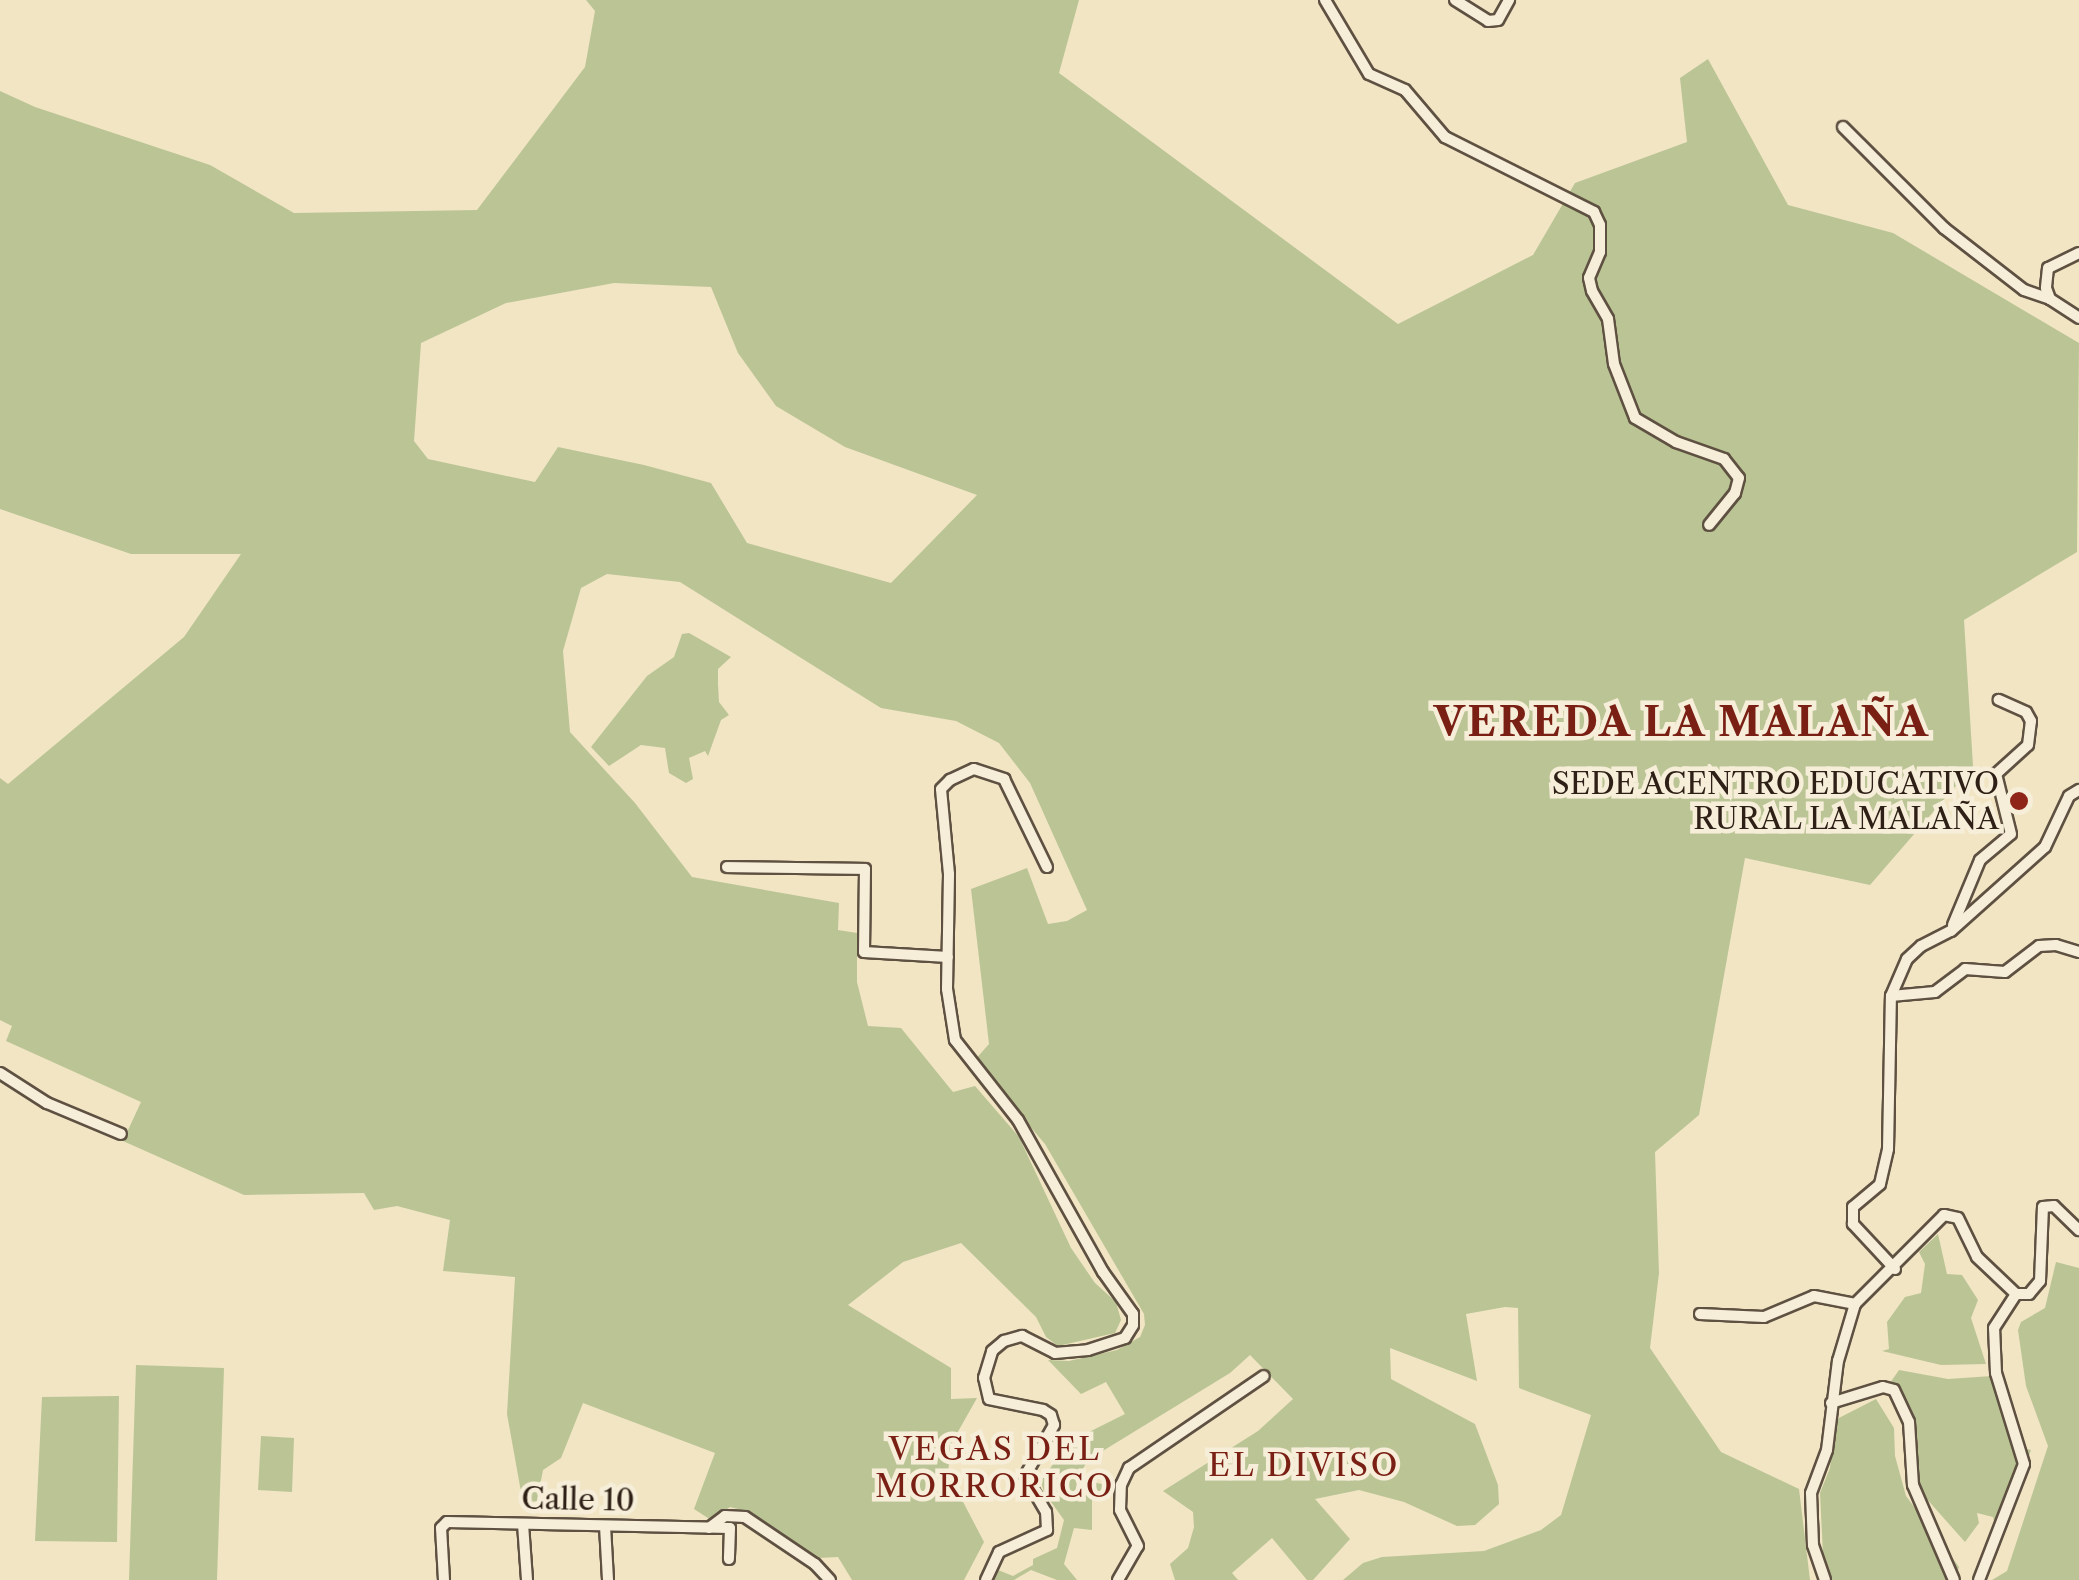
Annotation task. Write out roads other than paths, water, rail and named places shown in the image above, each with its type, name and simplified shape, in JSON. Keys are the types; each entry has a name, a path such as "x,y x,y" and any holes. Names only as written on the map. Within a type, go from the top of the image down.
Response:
{"street":[{"path":"1325,0 1369,74 1405,90 1444,137 1594,212 1600,226 1600,252 1590,278 1592,290 1608,319 1614,364 1635,418 1676,442 1724,459 1739,478 1735,493 1710,525"},
{"path":"1455,0 1488,21 1498,20 1509,0"},
{"path":"1842,127 1944,228 2024,290 2050,299 2079,318"},
{"path":"2050,299 2046,288 2048,268 2079,253"},
{"path":"1951,930 1980,860 2011,834 1996,774 2028,745 2031,721 2026,712 1999,700"},
{"path":"986,1580 999,1552 1046,1530 1046,1512 1026,1476 1054,1425 1051,1415 1043,1410 989,1399 984,1378 987,1361 997,1345 1012,1338 1032,1338 1049,1350 1064,1354 1125,1338 1134,1325 1134,1314 1103,1272 1018,1120 955,1040 949,1018 949,874 940,798 950,780 974,769 1004,779 1047,867"},
{"path":"1894,1269 1854,1224 1853,1207 1880,1184 1888,1149 1891,996 1908,959 1921,946 1951,930 2045,847 2069,796 2079,790"},
{"path":"727,867 865,870 864,952 948,957"},
{"path":"1891,996 1934,992 1964,969 2005,972 2039,946 2056,945 2079,952"},
{"path":"0,1074 47,1103 122,1134"},
{"path":"1825,1580 1813,1545 1812,1493 1827,1450 1838,1361 1856,1304 1894,1269 1934,1222 1953,1216 1963,1226 1977,1258 2016,1294 2029,1294 2040,1281 2043,1207 2054,1206 2079,1230"},
{"path":"1979,1580 2024,1464 1996,1373 1994,1328 2016,1294"},
{"path":"1700,1314 1764,1317 1814,1296 1856,1304"},
{"path":"1118,1580 1138,1546 1120,1510 1121,1485 1129,1468 1264,1376"},
{"path":"1831,1404 1884,1387 1894,1390 1909,1422 1912,1485 1954,1580"},
{"name":"Calle 10","path":"709,1528 725,1516 745,1517 815,1564 830,1580"},
{"name":"Calle 10","path":"444,1580 440,1535 447,1522 730,1528 729,1559"},
{"path":"523,1524 527,1580"},
{"path":"605,1526 608,1580"}],"place":[{"name":"SEDE ACENTRO EDUCATIVO RURAL LA MALAÑA","path":"2019,801"}],"district":[{"name":"VEREDA LA MALAÑA","path":"1682,722"},
{"name":"EL DIVISO","path":"1304,1465"},
{"name":"VEGAS DEL MORRORICO","path":"995,1468"}]}
